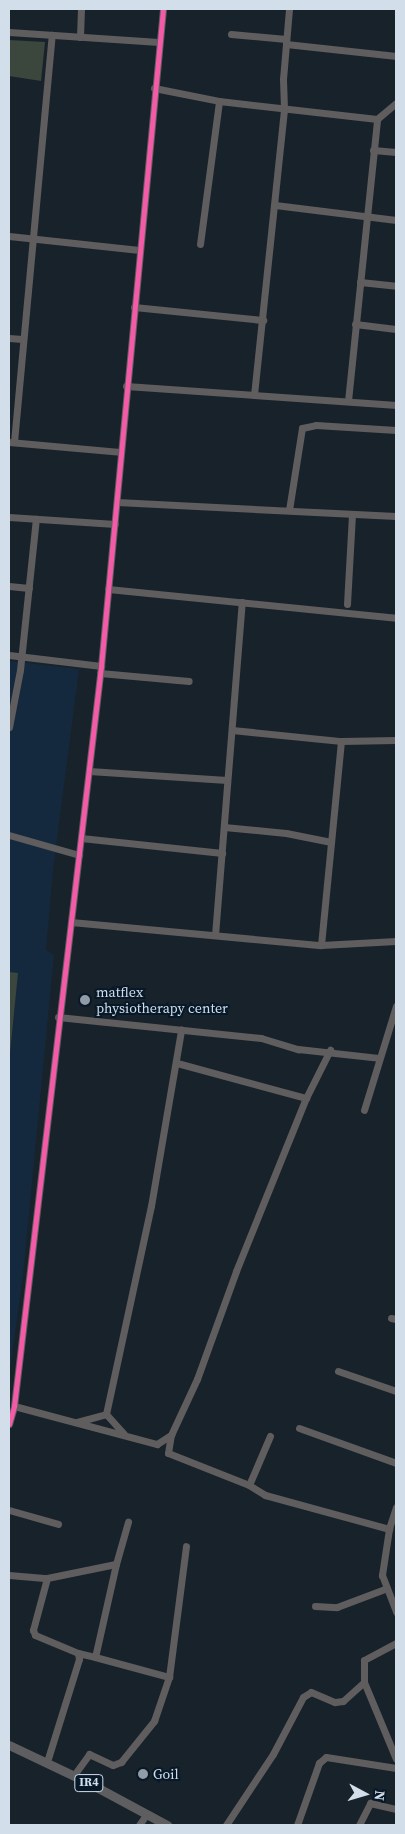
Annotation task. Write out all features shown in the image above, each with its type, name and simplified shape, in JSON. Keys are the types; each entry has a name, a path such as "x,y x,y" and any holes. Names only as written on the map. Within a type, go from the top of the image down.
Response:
{"main road":[{"name":"IR4","path":"9,1745 74,1775 167,1825"}],"street":[{"path":"80,37 81,9"},
{"path":"9,1424 14,1406 58,1017 89,771 115,524 126,386 163,9"},
{"path":"254,395 284,108 289,9"},
{"path":"9,32 159,42"},
{"path":"230,34 396,56"},
{"path":"52,35 34,239 11,442 120,452"},
{"path":"154,88 219,101 377,119"},
{"path":"200,244 219,101"},
{"path":"348,401 377,119 396,104"},
{"path":"373,150 396,152"},
{"path":"275,205 396,220"},
{"path":"9,236 139,250"},
{"path":"360,282 396,286"},
{"path":"134,307 262,320"},
{"path":"356,324 396,329"},
{"path":"9,338 22,339"},
{"path":"126,386 396,405"},
{"path":"290,510 302,428 316,425 396,430"},
{"path":"117,502 396,516"},
{"path":"347,604 352,514"},
{"path":"9,516 115,524"},
{"path":"9,727 21,656 36,519"},
{"path":"9,586 28,588"},
{"path":"108,589 396,618"},
{"path":"215,935 242,602"},
{"path":"9,655 189,681"},
{"path":"232,730 341,741 396,740"},
{"path":"321,945 341,741"},
{"path":"89,771 227,780"},
{"path":"224,827 286,833 331,842"},
{"path":"9,835 79,855"},
{"path":"81,838 222,853"},
{"path":"71,922 321,945 396,941"},
{"path":"364,1110 396,1006"},
{"path":"58,1017 262,1038 298,1049 330,1050 379,1058"},
{"path":"106,1414 151,1206 181,1030"},
{"path":"388,1032 396,1033"},
{"path":"330,1050 306,1098 236,1271 197,1379 171,1435 168,1453 249,1485 265,1494 389,1529"},
{"path":"176,1063 306,1098"},
{"path":"338,1371 396,1391"},
{"path":"14,1406 157,1444 171,1435"},
{"path":"77,1422 106,1414"},
{"path":"106,1414 124,1434"},
{"path":"299,1428 396,1463"},
{"path":"249,1485 270,1436"},
{"path":"396,1507 382,1561 385,1589 396,1612"},
{"path":"9,1510 58,1524"},
{"path":"95,1657 116,1564 128,1522"},
{"path":"74,1775 89,1754 113,1765 121,1762 154,1721 169,1677 186,1546"},
{"path":"9,1575 47,1578 116,1564"},
{"path":"47,1578 33,1630 35,1635 78,1653 169,1677"},
{"path":"315,1606 337,1607 385,1589"},
{"path":"396,1644 364,1660 364,1682 396,1759"},
{"path":"47,1762 79,1659 78,1653"},
{"path":"226,1825 262,1773 303,1697 311,1692 335,1702 343,1701 364,1682"},
{"path":"297,1825 319,1763 326,1757 396,1768"},
{"path":"359,1825 370,1803 396,1808"},
{"path":"140,1825 146,1815"}],"shaded area":[{"path":"9,661 79,669 53,870 46,950 54,955 23,1275 9,1376"}],"green space":[{"path":"9,40 45,42 41,81 9,76"},
{"path":"9,972 18,973 10,1053 9,1053"}],"cycle path":[{"path":"9,1424 14,1406 101,666 163,9"}],"place":[{"name":"matflex physiotherapy center","path":"85,1000"},
{"name":"Goil","path":"143,1774"}]}
